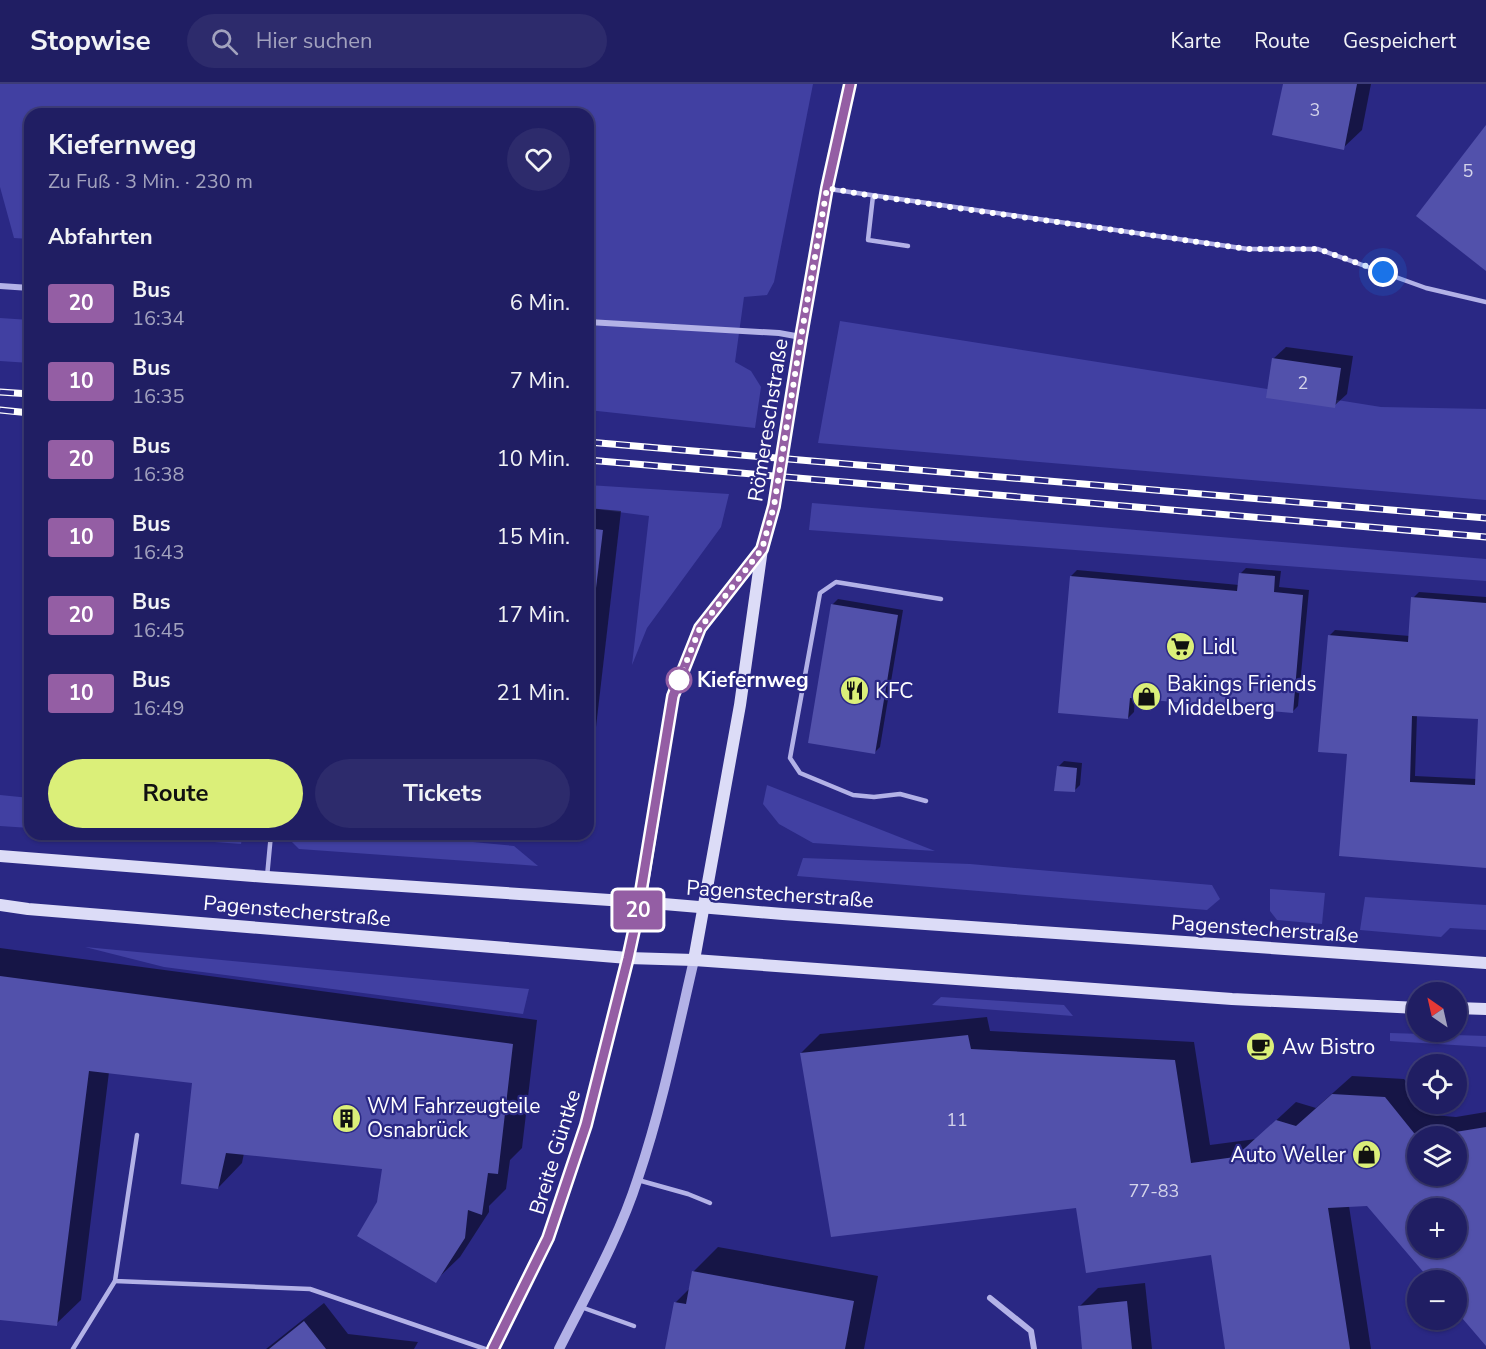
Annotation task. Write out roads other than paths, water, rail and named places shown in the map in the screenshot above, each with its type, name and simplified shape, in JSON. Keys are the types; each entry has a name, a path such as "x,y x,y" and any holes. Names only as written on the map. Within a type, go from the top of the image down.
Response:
{"main road":[{"name":"Römereschstraße","path":"694,960 740,705 762,549 774,506 827,188 850,84"},
{"name":"Römereschstraße","path":"628,958 640,902 673,696 700,628 762,549"},
{"name":"Pagenstecherstraße","path":"0,856 1486,963"},
{"name":"Pagenstecherstraße","path":"0,905 628,958 694,960 1232,999 1407,1007"},
{"path":"1467,1008 1486,1009"}],"street":[{"path":"0,286 24,288"},
{"path":"594,322 779,333 801,337"},
{"name":"Breite Güntke","path":"493,1349 548,1238 586,1125 628,958"},
{"path":"559,1349 618,1233 638,1180 659,1111 694,960"},
{"path":"990,1298 1031,1331 1034,1349"}],"lane":[{"path":"827,188 1248,249 1318,249 1426,288 1486,302"},
{"path":"873,196 868,240 908,246"},
{"path":"926,801 900,794 874,797 853,795 800,773 790,758 820,593 837,582 942,599"},
{"path":"267,877 270,840"},
{"path":"73,1349 115,1281 137,1135"},
{"path":"638,1180 688,1194 710,1203"},
{"path":"115,1281 310,1290 485,1349"},
{"path":"581,1307 634,1326"}],"railway":[{"path":"0,392 24,394"},
{"path":"0,410 24,412"},
{"path":"594,443 1486,518"},
{"path":"594,461 1486,537"}],"place":[{"name":"Lidl","path":"1181,647"},
{"name":"Kiefernweg","path":"679,680"},
{"name":"KFC","path":"854,691"},
{"name":"Bakings Friends Middelberg","path":"1146,696"},
{"name":"Aw Bistro","path":"1261,1047"},
{"name":"WM Fahrzeugteile Osnabrück","path":"346,1118"},
{"name":"Auto Weller","path":"1367,1155"}]}
